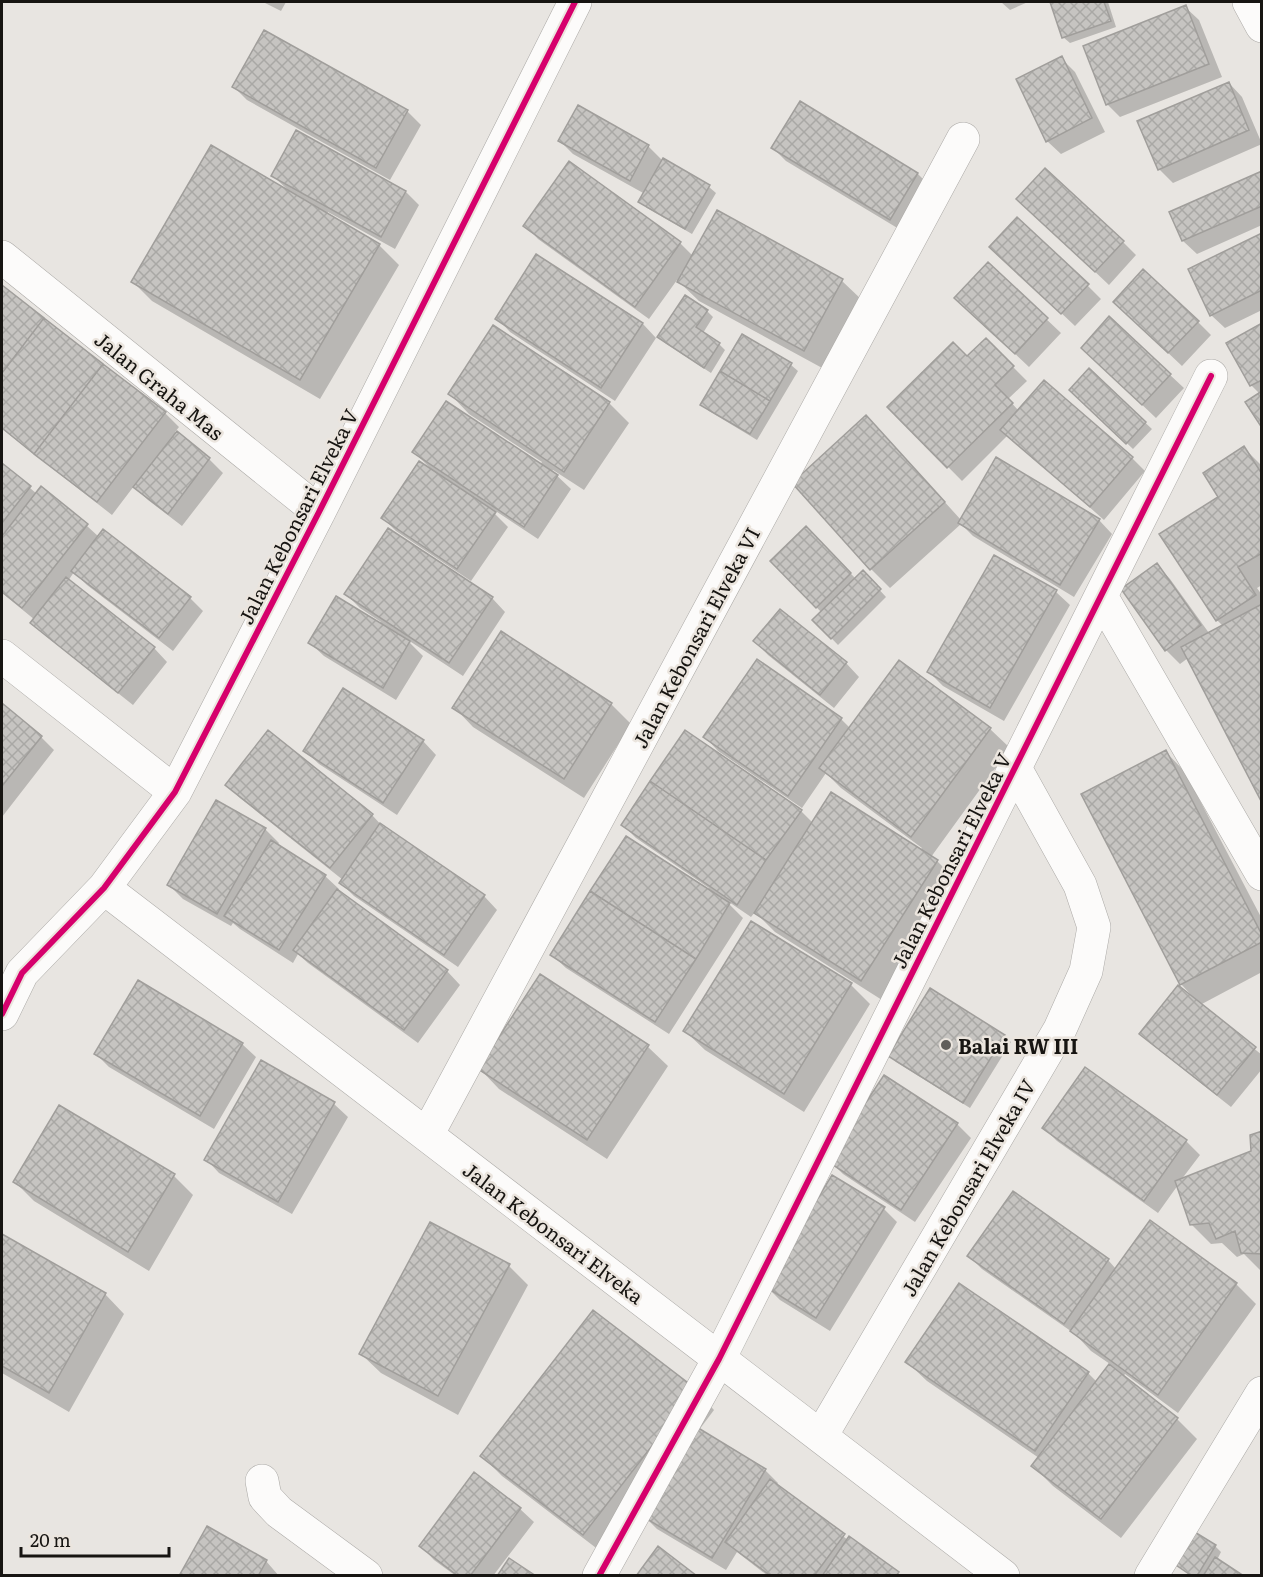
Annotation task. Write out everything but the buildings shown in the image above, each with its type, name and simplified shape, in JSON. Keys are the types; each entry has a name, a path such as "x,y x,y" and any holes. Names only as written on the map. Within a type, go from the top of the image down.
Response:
{"street":[{"name":"Jalan Kebonsari Elveka V","path":"2,1014 12,965 104,888 175,792 319,513 575,2"},
{"path":"1249,2 1262,26"},
{"name":"Jalan Kebonsari Elveka VI","path":"427,1135 963,139"},
{"name":"Jalan Graha Mas","path":"2,257 319,513"},
{"name":"Jalan Kebonsari Elveka V","path":"599,1575 719,1359 1211,376"},
{"path":"1101,596 1262,874"},
{"path":"2,656 175,792"},
{"name":"Jalan Kebonsari Elveka IV","path":"821,1436 1060,1029 1086,972 1094,927 1080,885 1015,768"},
{"name":"Jalan Kebonsari Elveka","path":"104,888 1003,1575"},
{"path":"1151,1575 1262,1394"},
{"path":"262,1481 265,1497 279,1512 366,1575"}],"cycle path":[{"path":"2,1014 22,973 104,888 175,792 319,512 575,2"},
{"path":"599,1576 719,1359 1211,376"}],"place":[{"name":"Balai RW III","path":"946,1045"}]}
